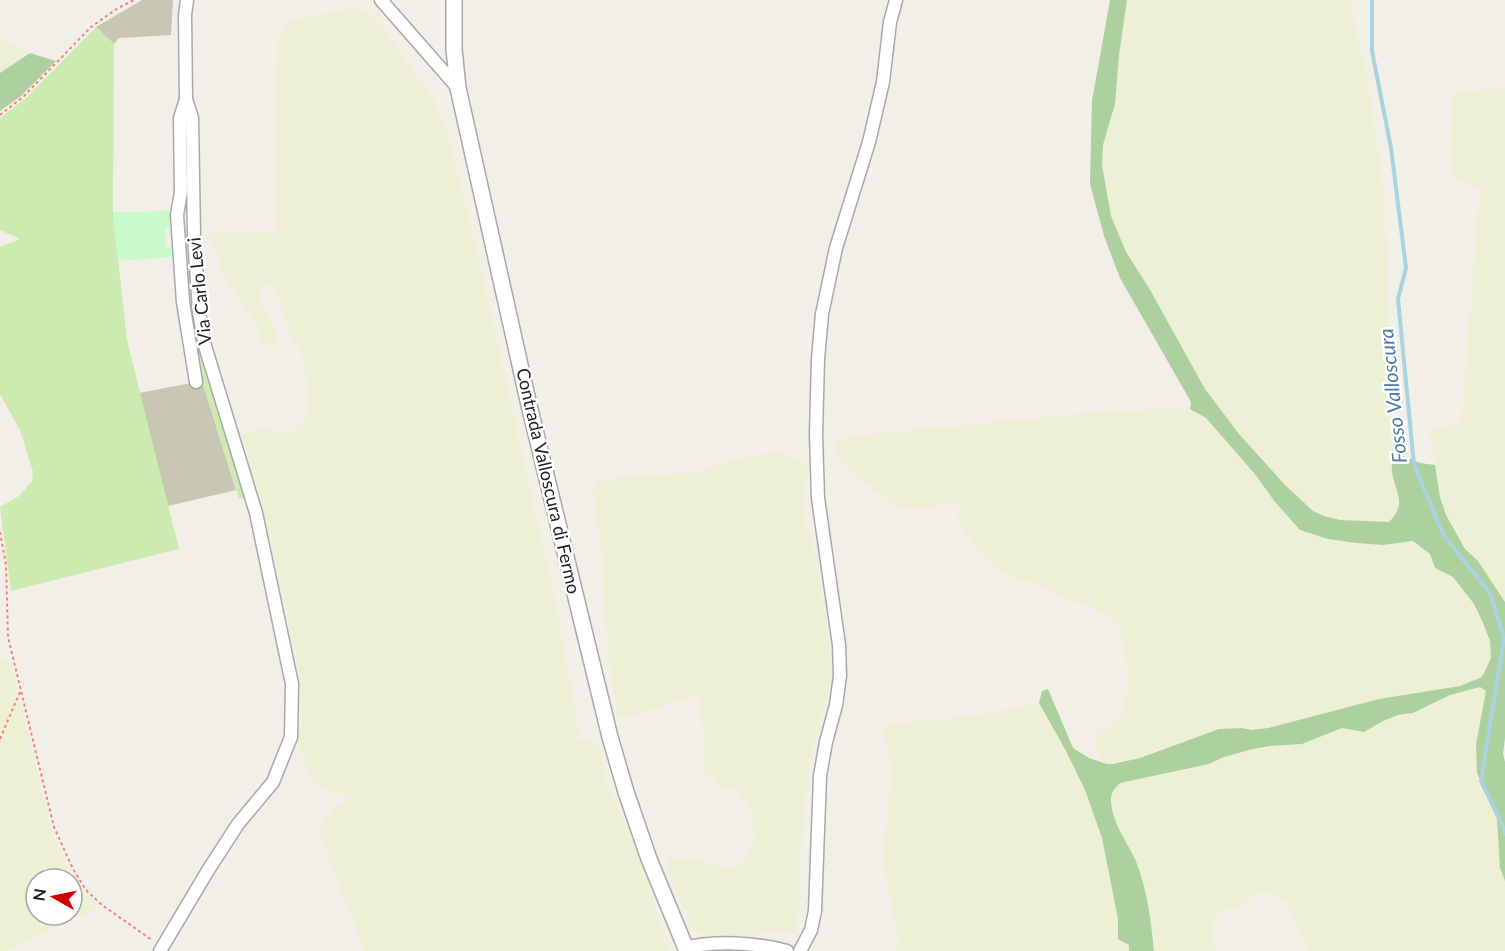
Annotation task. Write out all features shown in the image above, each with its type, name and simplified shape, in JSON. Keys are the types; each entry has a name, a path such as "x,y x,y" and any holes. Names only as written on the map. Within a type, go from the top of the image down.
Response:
{"street":[{"name":"Via Carlo Levi","path":"161,949 238,824 273,782 291,737 292,684 256,513 205,346 200,312 194,236 192,118 186,99 185,15 187,0"},
{"path":"381,0 459,88"},
{"name":"Contrada Valloscura di Fermo","path":"454,0 454,49 459,88 529,405 610,737 649,859 686,950"},
{"path":"800,951 812,930 815,911 820,776 840,676 816,468 818,359 822,314 836,248 869,142 883,82 890,21 896,0"},
{"name":"Via Carlo Levi","path":"186,99 180,118 181,192 177,215 183,302 196,382"},
{"path":"686,950 704,943 724,943 787,951"}],"path":[{"path":"0,115 23,97 91,27 117,8 134,0"},
{"path":"0,532 6,565 8,637 54,827 73,869 86,890 102,905 161,949"},
{"path":"0,739 20,691"}],"shaded area":[{"path":"142,0 173,0 171,35 119,38 114,44 96,27"},
{"path":"1127,0 1353,0 1353,14 1367,76 1384,191 1389,316 1389,423 1394,440 1391,471 1400,503 1397,514 1389,522 1340,520 1324,516 1313,511 1285,485 1239,434 1205,389 1149,288 1126,252 1111,217 1102,165 1103,145 1115,104"},
{"path":"358,7 375,17 381,24 432,95 447,132 476,246 556,605 579,733 575,741 595,741 599,746 608,790 628,830 663,934 671,951 364,951 319,833 324,819 338,804 356,796 329,791 317,785 308,771 297,741 302,724 298,667 273,548 242,436 249,431 261,429 291,432 301,425 310,410 308,384 302,355 289,331 276,291 271,285 265,284 259,296 260,304 268,313 278,332 277,343 265,347 252,319 221,271 219,258 210,242 209,235 211,232 277,231 278,35 288,23 299,19"},
{"path":"0,40 30,53 0,73"},
{"path":"1505,88 1505,602 1478,561 1465,549 1446,515 1440,497 1429,428 1461,424 1480,189 1454,179 1450,164 1453,92"},
{"path":"202,381 236,490 168,506 139,393"},
{"path":"1190,409 1206,418 1300,530 1328,539 1356,543 1383,545 1413,541 1430,554 1435,568 1453,577 1466,592 1483,623 1490,641 1491,658 1482,677 1460,686 1379,699 1284,725 1252,730 1219,729 1140,758 1107,764 1100,760 1095,746 1098,735 1114,723 1123,711 1128,683 1125,648 1119,628 1108,615 1090,605 1075,602 1003,572 978,551 957,522 961,503 916,509 901,507 889,501 845,467 836,451 837,443 850,436 1097,412"},
{"path":"778,452 803,460 808,470 802,515 812,538 827,627 832,681 809,765 802,828 801,888 796,932 792,934 769,930 752,937 703,934 693,930 690,925 666,865 668,860 690,858 723,867 735,866 744,860 754,843 753,817 739,791 718,786 713,776 707,774 704,769 701,702 698,698 693,696 626,718 618,717 608,658 602,557 593,489 596,483 606,479 691,473 743,457"},
{"path":"3,661 11,662 51,830 67,867 24,867 24,927 58,927 8,951 0,951 0,662"},
{"path":"1480,687 1486,691 1476,744 1477,773 1479,788 1485,793 1497,819 1500,868 1505,881 1505,951 1307,951 1293,914 1285,900 1265,893 1256,895 1241,905 1220,913 1214,919 1212,929 1215,951 1154,951 1141,875 1118,828 1112,806 1111,797 1114,789 1120,783 1209,764 1253,749 1302,744 1342,728 1364,732 1398,715 1413,713 1450,695"},
{"path":"1039,703 1085,790 1102,838 1118,919 1118,938 1130,945 1129,951 896,951 898,939 883,858 890,790 890,763 888,747 882,731 883,725 979,715"},
{"path":"84,892 99,907 84,914"}],"green space":[{"path":"1110,0 1127,0 1115,104 1103,145 1102,165 1111,216 1126,252 1149,288 1205,389 1239,434 1285,485 1313,511 1324,516 1340,520 1389,522 1395,515 1399,503 1392,472 1393,452 1420,463 1435,465 1440,497 1446,515 1465,549 1478,561 1505,602 1503,754 1505,762 1505,881 1500,868 1497,819 1477,773 1476,744 1486,691 1480,687 1450,695 1413,713 1398,715 1364,732 1342,728 1302,744 1253,749 1209,764 1120,783 1112,794 1113,815 1135,859 1143,881 1154,951 1129,951 1129,945 1118,939 1118,919 1102,838 1085,790 1039,703 1042,691 1048,689 1073,748 1089,758 1113,764 1140,758 1219,729 1268,728 1379,699 1460,686 1482,677 1491,658 1490,641 1474,604 1453,577 1435,568 1430,554 1413,541 1383,545 1356,543 1328,539 1300,530 1206,418 1190,409 1191,402 1120,278 1104,236 1090,184 1092,101"},
{"path":"96,27 114,44 113,212 127,340 179,549 11,591 0,507 19,496 32,481 33,472 20,430 0,394 0,247 20,239 0,230 0,118 26,98"},
{"path":"30,53 56,61 21,96 0,111 0,73"},
{"path":"170,211 171,227 165,228 166,247 172,247 173,257 118,261 113,212"},
{"path":"188,238 192,253 196,313 246,500 239,498 202,381 188,301"}],"waterway":[{"name":"Fosso Valloscura","path":"1372,0 1372,51 1391,148 1406,268 1398,299 1414,465 1443,534 1490,593 1504,638 1481,781 1505,834"}]}
